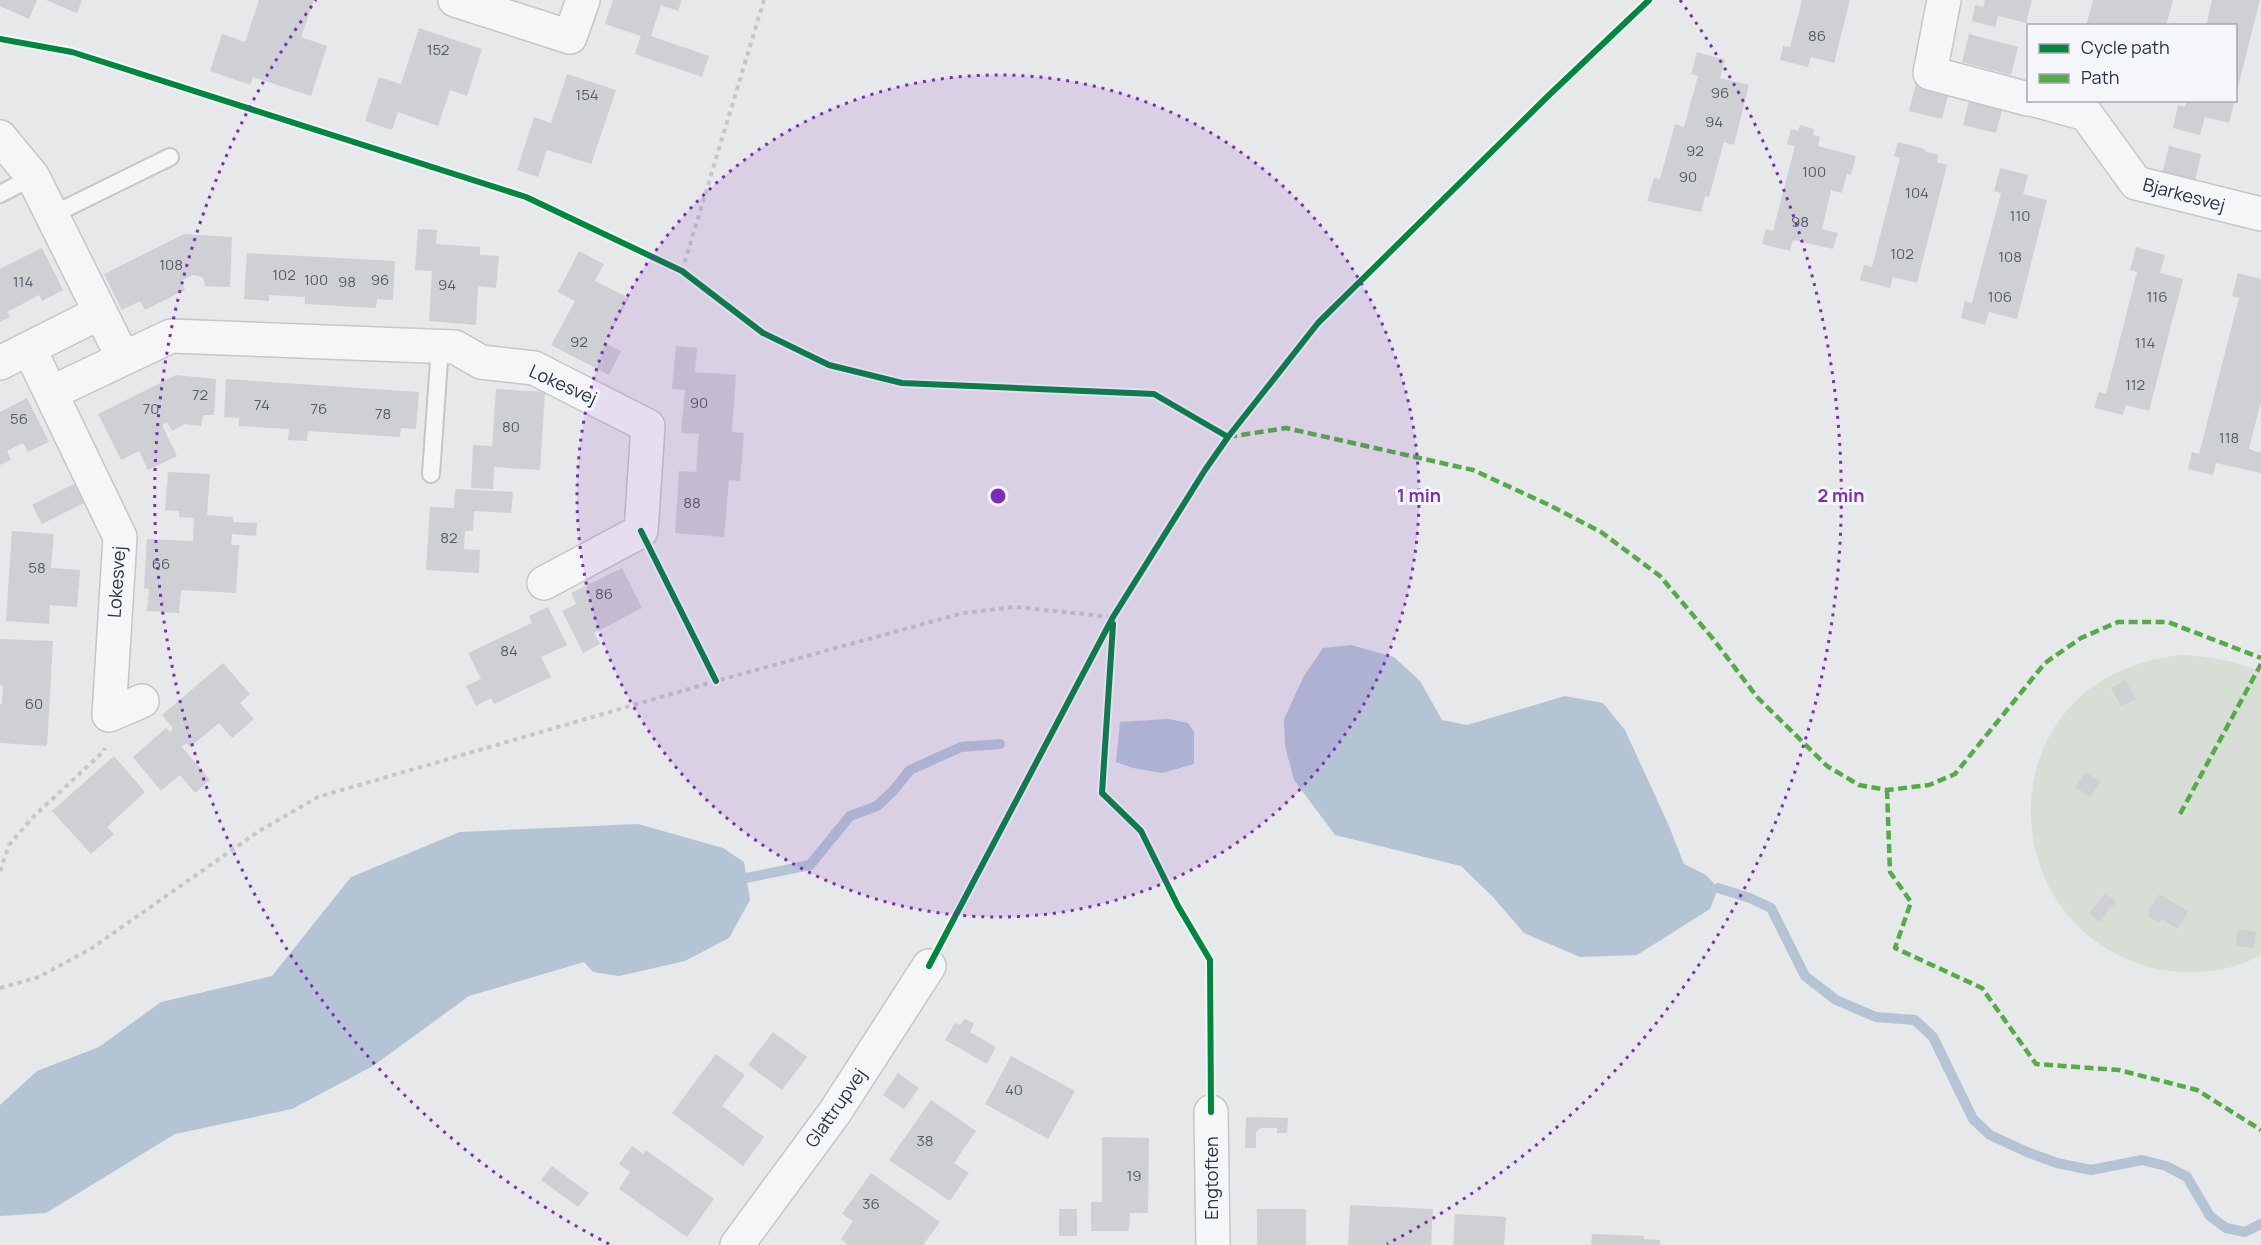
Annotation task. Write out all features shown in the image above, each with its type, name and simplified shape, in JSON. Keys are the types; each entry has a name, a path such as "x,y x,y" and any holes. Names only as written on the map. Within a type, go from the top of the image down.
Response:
{"street":[{"path":"455,0 570,37 583,0"},
{"path":"1944,0 1930,73 2027,99"},
{"name":"Bjarkesvej","path":"2042,102 2086,114 2136,183 2261,214"},
{"path":"0,137 33,177 123,358"},
{"path":"0,363 99,313"},
{"name":"Lokesvej","path":"51,393 171,336 455,347 481,362 534,368 648,426 640,531 544,583"},
{"name":"Lokesvej","path":"29,348 120,537 109,715"},
{"path":"109,715 142,701"},
{"name":"Glattrupvej","path":"737,1245 835,1112 929,966"},
{"name":"Engtoften","path":"1211,1112 1213,1245"}],"lane":[{"path":"52,215 170,157"},
{"path":"0,194 33,177"},
{"path":"430,474 440,346"}],"path":[{"path":"681,271 764,0"},
{"path":"671,266 691,278"},
{"path":"0,988 39,977 92,948 259,831 318,797 716,681 963,613 1015,607 1113,617"},
{"path":"1110,628 1113,617 1120,607"},
{"path":"710,670 716,681"},
{"path":"0,871 9,845 34,816 104,751 109,715"}],"shaded area":[{"path":"2179,655 2221,659 2261,672 2261,955 2233,967 2202,972 2160,970 2120,956 2101,945 2071,919 2049,887 2036,852 2031,815 2034,777 2047,742 2068,710 2098,683 2117,672 2147,661"}],"water":[{"path":"1351,645 1394,657 1420,681 1442,720 1467,725 1565,696 1603,703 1625,730 1684,864 1706,875 1718,888 1710,909 1637,955 1580,957 1524,933 1493,897 1461,866 1335,835 1294,780 1285,746 1284,719 1304,676 1323,648"},
{"path":"1168,719 1188,723 1194,732 1194,764 1162,773 1133,768 1116,762 1120,722"},
{"path":"638,824 723,848 744,862 750,900 729,938 685,961 619,976 593,972 584,962 469,996 373,1066 292,1109 175,1134 46,1213 0,1216 0,1105 37,1071 99,1047 161,1002 272,976 351,877 460,832"}],"building":[{"path":"0,0 37,0 29,19 0,6"},
{"path":"46,0 82,0 77,13"},
{"path":"259,0 314,0 301,37 327,46 311,96 253,77 250,85 210,71 222,34 245,42"},
{"path":"613,0 682,0 678,11 661,5 651,36 709,56 702,77 635,54 641,36 605,24"},
{"path":"1802,0 1850,0 1834,63 1811,57 1808,67 1780,60 1783,46 1790,47"},
{"path":"1985,0 2032,0 2026,23 1998,16 1995,27 1972,21 1975,5 1983,7"},
{"path":"2093,0 2173,0 2167,24 2087,24"},
{"path":"2212,0 2260,0 2237,90 2237,24 2206,24"},
{"path":"419,28 482,49 467,96 450,90 438,126 398,112 392,130 365,121 379,77 401,84"},
{"path":"1969,34 2018,47 2011,75 1962,62"},
{"path":"1697,52 1725,60 1720,78 1749,85 1734,145 1724,142 1709,197 1705,196 1701,212 1647,201 1654,178 1660,179 1675,124 1684,127 1698,76 1691,74"},
{"path":"567,74 616,90 591,164 547,150 538,177 517,170 534,117 551,123"},
{"path":"1916,83 1949,92 1942,119 1909,111"},
{"path":"1970,97 2003,106 1996,133 1963,125"},
{"path":"2186,102 2234,102 2229,123 2205,117 2200,135 2173,128 2178,105 2185,107"},
{"path":"1800,125 1814,129 1813,135 1820,137 1818,146 1856,156 1851,175 1847,174 1842,193 1831,190 1822,229 1838,233 1833,249 1793,240 1790,251 1762,244 1766,229 1773,231 1795,146 1787,144 1791,129 1798,131"},
{"path":"1898,142 1939,155 1937,162 1947,165 1917,283 1893,277 1890,288 1860,280 1864,265 1872,267 1900,158 1894,156"},
{"path":"2169,146 2201,154 2195,182 2162,174"},
{"path":"2000,168 2028,175 2023,194 2047,200 2017,319 1989,312 1985,325 1961,318 1965,301 1972,303 2001,193 1994,191"},
{"path":"418,229 437,230 436,244 480,247 480,255 499,256 496,288 478,286 476,325 429,321 432,271 415,270"},
{"path":"184,234 232,237 230,287 205,286 203,277 193,275 181,281 185,290 145,310 140,301 122,310 104,274"},
{"path":"2136,247 2165,255 2160,273 2183,279 2149,411 2126,405 2123,415 2094,408 2099,392 2106,394 2137,272 2130,270"},
{"path":"42,248 63,290 42,301 39,295 7,312 10,317 0,322 0,269"},
{"path":"579,251 604,264 595,281 629,298 605,343 621,351 609,375 551,345 575,301 558,292"},
{"path":"247,253 395,261 393,300 377,299 376,308 305,304 305,297 269,295 269,301 244,299"},
{"path":"2238,273 2261,279 2261,401 2249,449 2261,453 2261,473 2216,463 2213,475 2188,469 2192,452 2199,454 2239,298 2232,296"},
{"path":"676,346 697,348 695,372 736,375 732,432 744,433 740,481 729,480 724,537 675,533 679,471 696,472 699,434 681,433 685,390 672,389"},
{"path":"176,375 216,379 214,415 203,415 201,426 185,424 172,431 167,422 162,425 177,456 148,470 139,451 121,460 98,414"},
{"path":"226,379 419,392 416,429 401,428 400,437 308,431 307,441 288,440 289,429 239,426 239,418 224,417"},
{"path":"496,389 545,392 540,470 494,467 493,489 471,488 473,445 492,446"},
{"path":"27,398 49,442 28,452 23,443 7,451 11,460 0,465 0,412"},
{"path":"168,472 210,474 207,515 233,517 233,522 257,523 256,536 232,534 231,545 239,545 236,593 181,590 179,613 147,611 149,589 144,588 147,539 193,541 194,518 179,517 179,511 165,510"},
{"path":"74,484 84,503 42,524 32,505"},
{"path":"455,489 513,492 511,513 474,511 473,531 465,531 464,549 480,550 479,573 426,570 430,507 454,508"},
{"path":"12,531 54,534 51,568 80,570 77,607 50,605 49,624 6,621"},
{"path":"622,568 642,608 594,633 600,644 583,653 562,611 576,604 571,593"},
{"path":"548,607 567,645 541,657 551,677 494,704 491,698 476,706 466,686 481,679 468,653 532,623 529,616"},
{"path":"0,639 53,641 47,746 0,743 0,704 2,704 3,686 0,685"},
{"path":"223,663 250,694 240,703 254,719 232,738 219,723 190,747 186,743 182,747 210,780 195,793 180,775 161,791 133,757 166,728 170,732 173,728 162,715"},
{"path":"2125,680 2136,699 2121,706 2111,688"},
{"path":"114,756 145,792 107,827 114,834 91,854 52,811"},
{"path":"2086,772 2101,782 2090,797 2075,787"},
{"path":"2105,893 2116,902 2099,922 2089,913"},
{"path":"2159,894 2188,911 2178,929 2162,919 2159,923 2148,916 2150,912 2148,911"},
{"path":"2238,929 2256,932 2254,948 2236,946"},
{"path":"965,1019 974,1023 970,1032 996,1047 987,1064 945,1040 955,1023 960,1025"},
{"path":"773,1032 807,1057 782,1090 748,1065"},
{"path":"716,1054 745,1075 722,1106 764,1137 743,1166 672,1113"},
{"path":"1011,1056 1075,1091 1048,1139 985,1104"},
{"path":"898,1073 919,1088 904,1109 883,1095"},
{"path":"931,1100 976,1131 954,1163 969,1173 950,1201 889,1160"},
{"path":"1246,1117 1288,1118 1287,1133 1277,1133 1277,1128 1261,1128 1256,1132 1256,1148 1245,1148"},
{"path":"1102,1137 1149,1138 1148,1213 1130,1213 1129,1231 1091,1231 1091,1202 1102,1202"},
{"path":"632,1146 643,1154 646,1150 714,1199 687,1237 619,1189 630,1172 619,1164"},
{"path":"552,1166 589,1193 578,1207 541,1180"},
{"path":"871,1173 940,1222 923,1245 848,1245 841,1239 853,1221 842,1214"},
{"path":"1350,1205 1433,1209 1431,1245 1348,1245"},
{"path":"1059,1209 1077,1209 1077,1236 1059,1236"},
{"path":"1257,1209 1306,1209 1306,1245 1257,1245"},
{"path":"1455,1214 1506,1217 1504,1245 1453,1245"},
{"path":"1592,1234 1644,1236 1644,1239 1660,1240 1660,1245 1591,1245"}],"waterway":[{"path":"746,878 810,865 850,816 877,806 910,770 961,747 1000,744"},
{"path":"1718,888 1750,898 1771,908 1805,976 1836,1000 1876,1017 1915,1020 1933,1037 1973,1119 1990,1135 2057,1163 2091,1170 2142,1160 2166,1166 2187,1177 2210,1216 2226,1228 2245,1232 2261,1224"}],"marked path":[{"path":"1228,437 1286,428 1473,470 1601,532 1660,576 1714,640 1757,697 1827,766 1859,785 1887,790 1929,785 1955,774 2045,663 2081,638 2118,622 2168,622 2261,658"},
{"path":"2180,814 2261,664"},
{"path":"1887,790 1890,872 1911,902 1895,948 1982,988 2036,1064 2119,1070 2197,1090 2261,1130"}],"cycle path":[{"path":"929,966 1113,617 1228,437 1318,323 1547,97 1649,0"},
{"path":"0,39 72,52 526,197 682,271 763,333 829,365 902,383 1154,394 1228,437"},
{"path":"641,531 716,681"},
{"path":"1113,624 1102,793 1141,831 1178,906 1210,960 1211,1112"}]}
